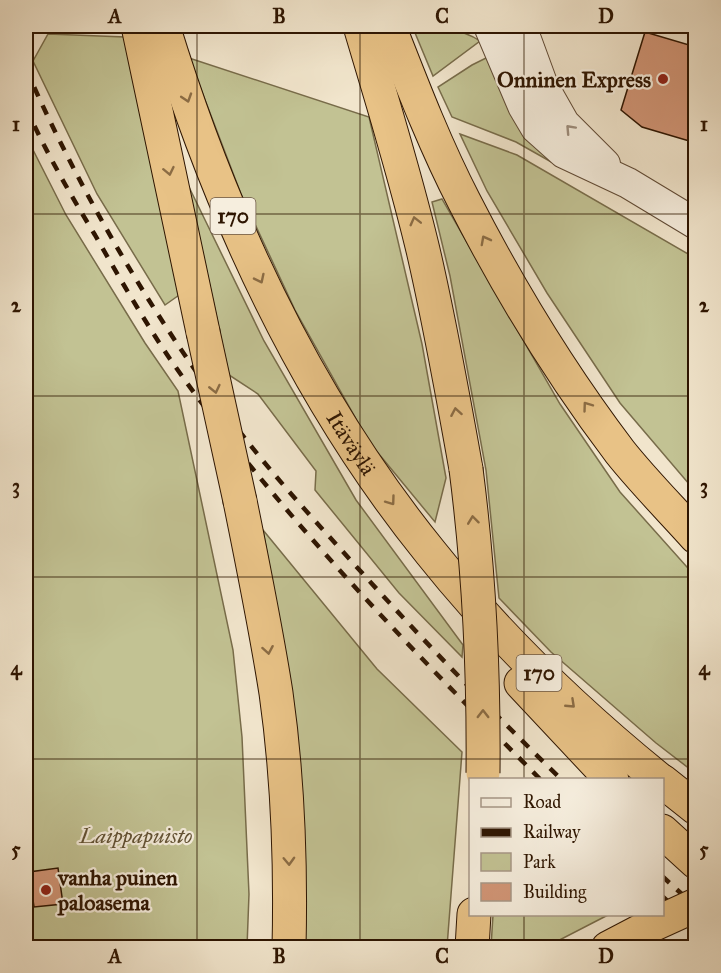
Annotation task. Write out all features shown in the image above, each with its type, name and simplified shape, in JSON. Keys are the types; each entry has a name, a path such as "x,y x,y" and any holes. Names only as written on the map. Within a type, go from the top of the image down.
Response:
{"highway":[{"path":"360,26 386,110 423,250 445,348 466,469 474,527 482,645 483,776"},
{"path":"389,26 428,123 463,200 504,277 543,341 622,453 696,537"},
{"path":"152,31 203,332 240,501 278,716 287,802 290,887 289,948"},
{"name":"Itäväylä","path":"152,31 195,122 265,289 325,400 367,466 431,554 493,625 547,682 659,778"},
{"path":"622,453 696,512"},
{"path":"431,554 512,674 610,778"},
{"name":"Itäväylä","path":"664,782 696,808"},
{"path":"664,832 696,862"},
{"path":"608,948 696,905"},
{"path":"472,948 474,916"}],"street":[{"path":"489,26 518,95 537,128 564,153 628,183 696,224"},
{"path":"521,26 543,86 564,123 594,154 628,183"}],"green space":[{"path":"413,28 439,28 456,31 480,41 433,76"},
{"path":"48,34 125,37 182,293 165,305 97,194 33,61"},
{"path":"488,57 562,168 516,142 452,117 438,87"},
{"path":"189,58 369,117 422,344 446,478 435,522 369,442 295,310 241,194"},
{"path":"460,134 517,155 695,258 695,491 620,403 547,293 487,191"},
{"name":"Laippapuisto","path":"26,136 66,215 145,343 178,391 233,650 242,737 249,894 247,947 26,947"},
{"path":"188,185 264,341 356,500 463,645 462,657 399,593 315,490 316,471 258,394 229,375"},
{"path":"442,199 560,404 620,492 695,576 695,773 656,743 551,652 499,598 486,470 450,276 432,202"},
{"path":"263,530 377,669 462,752 447,947 305,947 292,696"},
{"path":"493,916 606,916 546,947 491,947"}],"building":[{"name":"Onninen Express","path":"645,32 696,47 696,143 642,127 621,110"},
{"name":"vanha puinen paloasema","path":"58,868 63,904 34,907 29,872"}],"railway":[{"path":"26,69 69,160 117,248 170,333 228,416 285,487 371,583 560,778"},
{"path":"26,108 59,173 131,298 170,359 211,416 300,525 346,577 442,680 539,778"},
{"path":"664,878 696,907"},
{"path":"664,898 696,926"}],"place":[{"name":"Onninen Express","path":"663,79"},
{"name":"vanha puinen paloasema","path":"46,890"}]}
